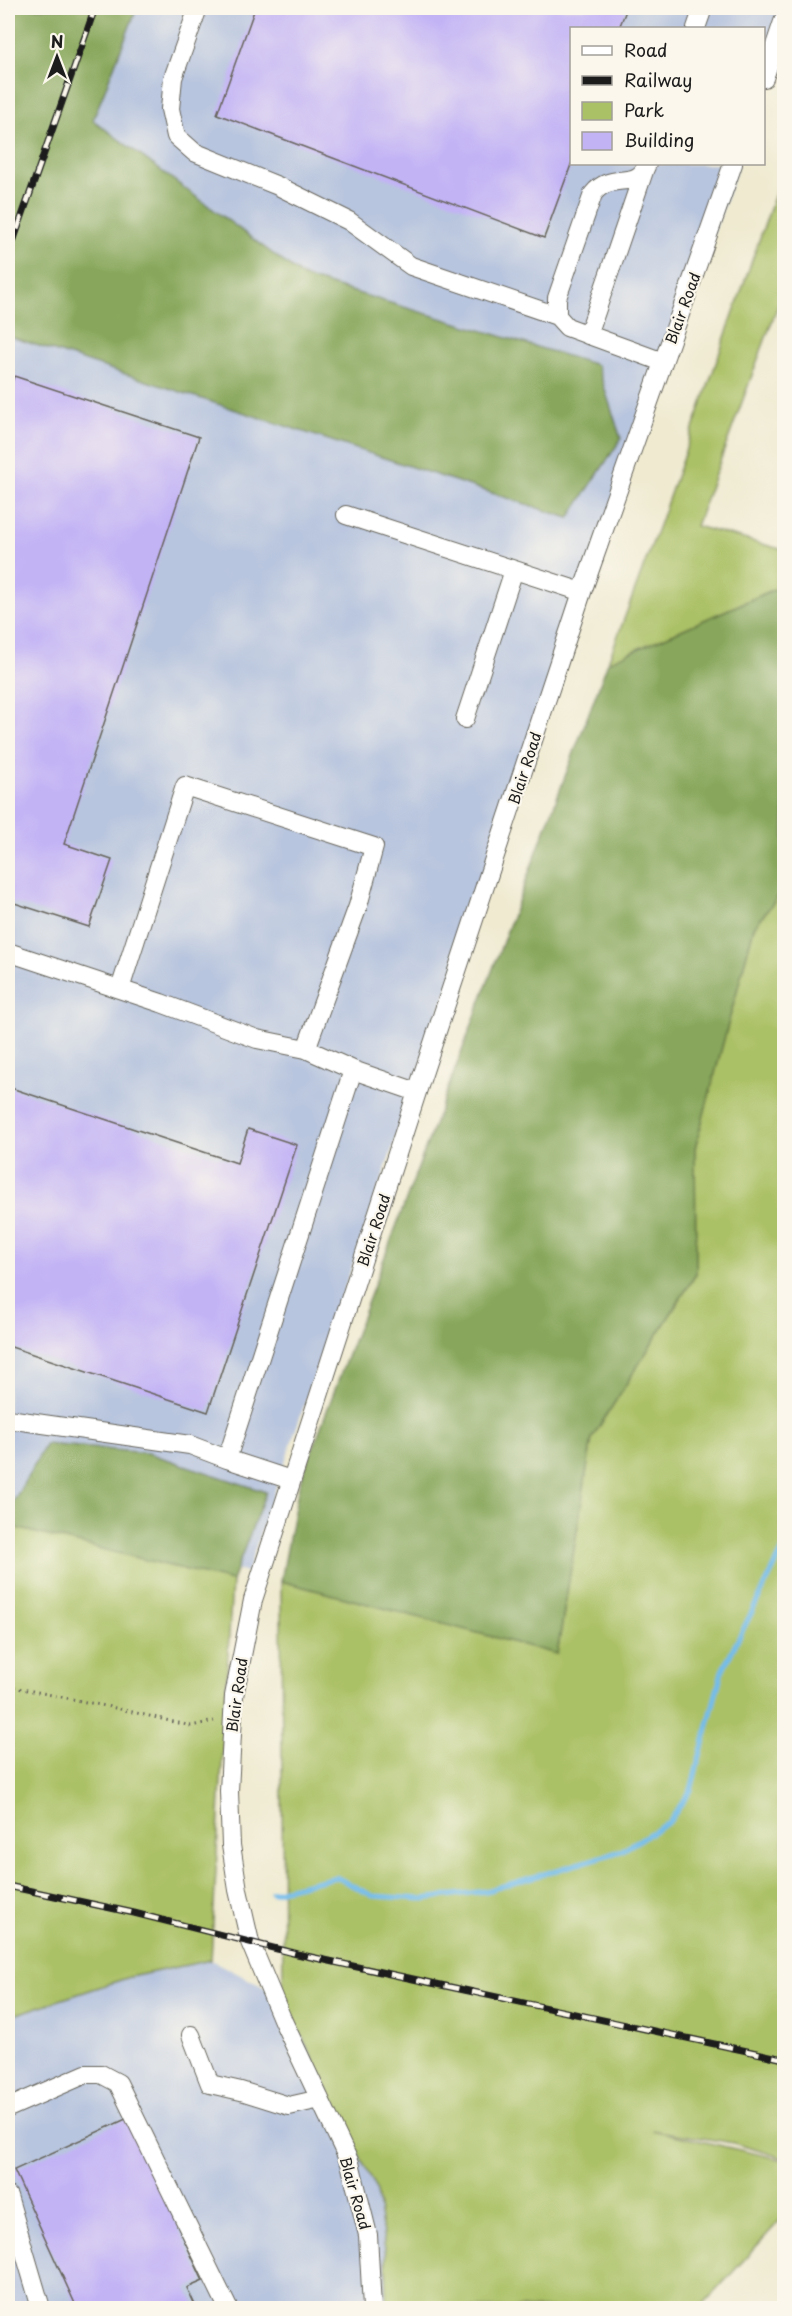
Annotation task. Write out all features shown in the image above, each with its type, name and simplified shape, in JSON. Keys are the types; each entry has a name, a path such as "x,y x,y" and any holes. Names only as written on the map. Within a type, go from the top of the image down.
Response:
{"street":[{"path":"198,8 172,78 170,109 176,136 194,152 278,186 349,221 411,266 557,316 567,327 663,362"},
{"path":"696,27 703,8"},
{"path":"765,75 784,19"},
{"name":"Blair Road","path":"372,2308 368,2235 350,2163 283,2021 250,1942 238,1890 231,1845 230,1802 234,1696 253,1600 417,1092 582,592 733,165"},
{"path":"557,316 557,298 593,194 600,184 634,178 646,167"},
{"path":"588,335 646,167"},
{"path":"346,515 582,592"},
{"path":"465,719 514,570"},
{"path":"120,989 185,786 374,847 358,906 306,1049"},
{"path":"8,952 120,989 257,1039 306,1049 353,1070 417,1092"},
{"path":"227,1459 353,1070"},
{"path":"8,1419 190,1445 291,1480"},
{"path":"191,2035 210,2084 289,2106 320,2099"},
{"path":"8,2108 86,2074 101,2074 118,2083 222,2307"},
{"path":"8,2196 41,2308"}],"path":[{"path":"8,1686 191,1726 210,1724 232,1713"}],"shaded area":[{"path":"8,8 784,8 784,39 765,94 765,27 570,27 570,165 739,165 564,648 247,1572 8,1518"},
{"path":"211,1960 283,1997 377,2192 386,2257 387,2308 8,2308 8,2017 130,1977"}],"green space":[{"path":"8,8 137,8 93,120 304,277 597,365 621,439 569,518 8,336"},
{"path":"777,189 784,192 784,289 696,526 784,550 784,585 608,662 661,520"},
{"path":"784,585 784,889 754,927 695,1148 696,1274 592,1438 557,1654 281,1581 299,1485 608,662"},
{"path":"784,889 784,2158 733,2143 652,2130 784,2160 784,2216 700,2308 387,2308 386,2256 377,2192 283,1997 281,1581 557,1654 592,1438 696,1274 695,1148 754,927"},
{"path":"46,1444 148,1453 266,1492 232,1581 8,1526 8,1511"},
{"path":"8,1526 232,1581 211,1960 130,1977 8,2017"}],"building":[{"path":"255,8 627,8 619,27 570,27 571,165 544,238 217,114"},
{"path":"14,376 199,437 64,844 112,860 89,927 8,901 8,396"},
{"path":"8,1087 237,1163 248,1129 297,1145 208,1412 8,1346"},
{"path":"128,2118 203,2281 187,2288 196,2307 194,2308 77,2308 14,2170"}],"waterway":[{"path":"272,1892 336,1877 373,1896 423,1899 486,1891 621,1851 669,1822 691,1790 722,1671 784,1548"}],"railway":[{"path":"8,256 95,8"},
{"path":"8,1886 134,1913 297,1954 784,2059"}]}
